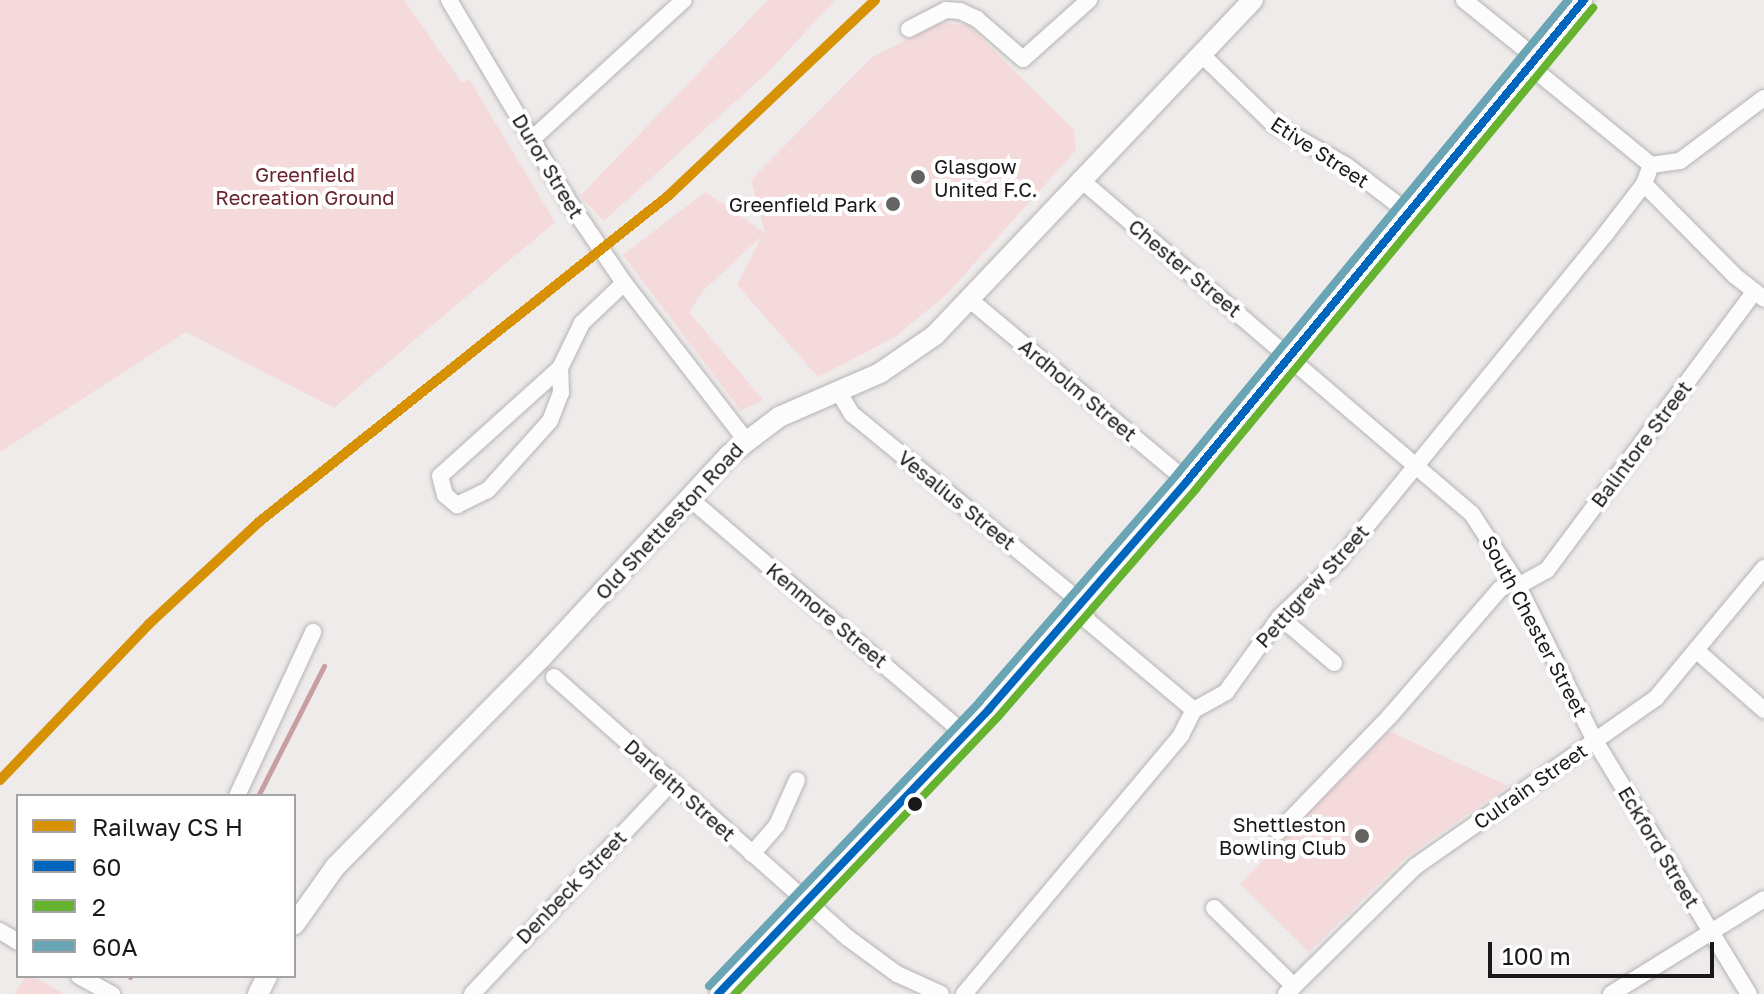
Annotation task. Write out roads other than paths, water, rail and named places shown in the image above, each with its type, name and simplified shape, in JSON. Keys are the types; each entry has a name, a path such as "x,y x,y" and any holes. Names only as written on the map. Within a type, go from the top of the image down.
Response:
{"main road":[{"name":"Old Shettleston Road","path":"296,922 336,866 542,657 688,497 746,440 779,417 910,355 969,299 1253,0"}],"street":[{"path":"531,140 684,0"},
{"path":"909,29 945,5 977,19 1023,59 1089,0"},
{"path":"1464,0 1651,165 1680,161 1764,98"},
{"path":"718,994 965,734 1079,606 1187,481 1584,0"},
{"name":"Duror Street","path":"451,1 531,140 624,283 746,440"},
{"name":"Etive Street","path":"1201,54 1273,124 1347,166 1409,213"},
{"name":"Pettigrew Street","path":"964,994 1181,735 1194,710 1226,692 1280,617 1338,561 1644,184 1651,165"},
{"name":"Chester Street","path":"1080,179 1290,357"},
{"path":"1644,184 1759,295"},
{"path":"560,368 561,393 550,421 488,490 457,505 445,495 440,476 560,368 588,313 624,283"},
{"name":"Balintore Street","path":"1278,832 1390,716 1500,589 1547,570 1759,295"},
{"name":"Ardholm Street","path":"969,299 1187,481"},
{"name":"South Chester Street","path":"1290,357 1472,514 1516,583 1595,741"},
{"name":"Vesalius Street","path":"838,391 852,414 1041,568 1079,606 1089,622 1194,710"},
{"name":"Kenmore Street","path":"688,497 965,734"},
{"name":"Culrain Street","path":"1290,990 1416,866 1656,698 1764,568"},
{"path":"1280,617 1334,663"},
{"path":"238,794 313,632"},
{"path":"1696,650 1764,710"},
{"name":"Darleith Street","path":"554,677 806,903 897,974 941,994"},
{"name":"Eckford Street","path":"1595,741 1749,994"},
{"path":"752,854 777,825 797,780"},
{"name":"Denbeck Street","path":"472,994 671,783"},
{"path":"1611,994 1764,899"},
{"path":"1214,908 1290,990"},
{"path":"85,978 107,986"}],"waterway":[{"path":"259,794 324,666"}],"place":[{"name":"Glasgow United F.C.","path":"918,177"},
{"name":"Greenfield Park","path":"893,204"},
{"name":"Shettleston Bowling Club","path":"1362,836"}],"park label":[{"name":"Greenfield Recreation Ground","path":"305,186"}]}
